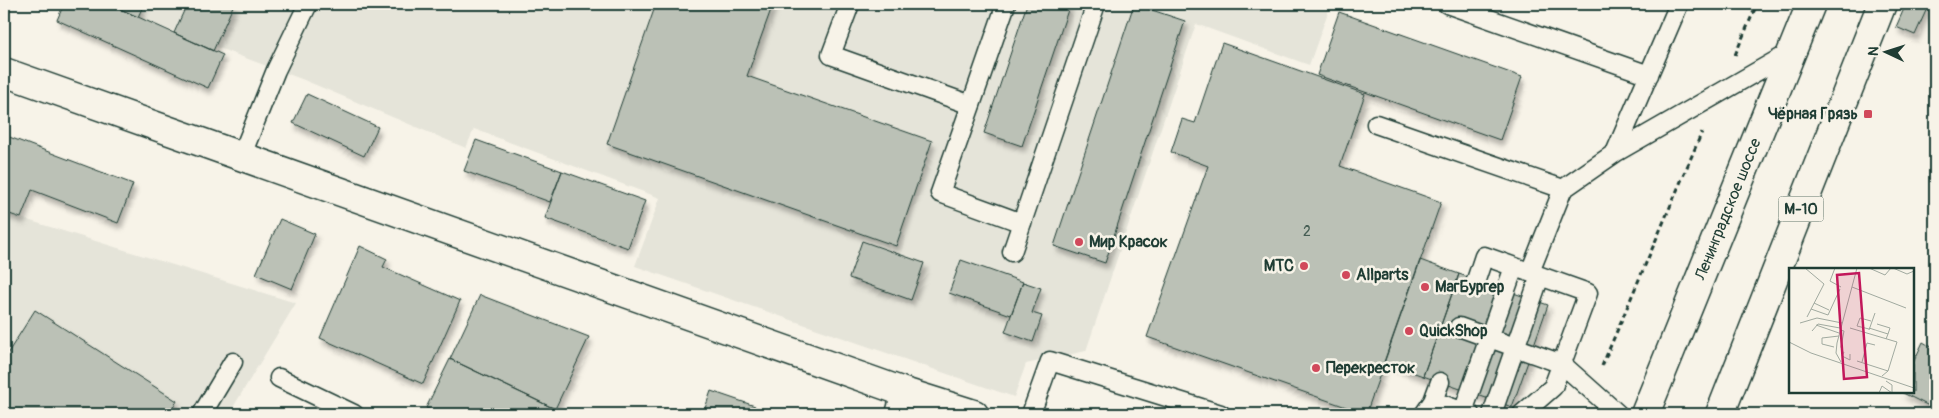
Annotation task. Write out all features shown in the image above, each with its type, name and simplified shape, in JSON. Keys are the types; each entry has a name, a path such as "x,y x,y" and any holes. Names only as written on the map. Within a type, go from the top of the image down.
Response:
{"main road":[{"name":"Ленинградское шоссе","path":"1645,414 1812,4"},
{"name":"М-10","path":"1720,414 1882,4"},
{"path":"4,72 241,157 898,403 974,414"}],"lane":[{"path":"241,157 276,70 308,4"},
{"path":"850,4 831,56 970,105"},
{"path":"1006,4 940,193 1022,223"},
{"path":"1012,252 1096,4"},
{"path":"1447,4 1648,75"},
{"path":"1615,153 1679,4"},
{"path":"1440,382 1429,408 1467,413 1489,338 1528,272 1563,190 1615,153 1791,52"},
{"path":"1376,124 1563,190"},
{"path":"1476,280 1484,256 1588,293 1553,387 1522,414"},
{"path":"1492,414 1515,347 1528,272"},
{"path":"1459,327 1562,364 1618,414"},
{"path":"1031,414 1050,361 1221,414"},
{"path":"202,414 233,362"},
{"path":"279,378 354,414"}],"path":[{"path":"1591,390 1756,4"},
{"path":"1917,4 1922,5"}],"shaded area":[{"path":"101,4 1331,4 1309,65 1196,24 1086,351 1026,364 1014,397 635,266 660,198 474,129 466,148 304,80"},
{"path":"4,212 296,303 229,414 4,414"}],"building":[{"path":"64,4 109,4 223,55 208,88 57,20"},
{"path":"109,4 144,4 138,17"},
{"path":"187,4 234,4 213,51 174,33"},
{"path":"656,4 773,4 747,76 932,141 896,246 607,144"},
{"path":"1027,4 1070,4 1022,146 984,133"},
{"path":"1134,4 1185,21 1105,263 1054,246"},
{"path":"1906,4 1929,4 1915,35 1896,27"},
{"path":"1339,12 1522,77 1500,140 1317,75"},
{"path":"1222,43 1365,94 1340,166 1441,202 1366,414 1147,337 1208,166 1171,152 1182,119 1195,123"},
{"path":"307,94 378,127 364,156 293,123"},
{"path":"4,135 133,184 118,223 32,190 21,218 4,212"},
{"path":"476,140 562,171 550,202 464,171"},
{"path":"562,171 645,201 628,248 545,218"},
{"path":"280,219 315,234 292,289 256,274"},
{"path":"862,241 924,263 911,300 849,278"},
{"path":"360,246 387,259 383,267 460,301 423,384 320,338"},
{"path":"961,260 1023,282 1011,315 949,293"},
{"path":"1420,260 1459,274 1423,376 1384,362"},
{"path":"1459,274 1548,305 1512,407 1423,376"},
{"path":"1023,282 1041,288 1032,313 1042,316 1033,342 1005,332"},
{"path":"480,295 589,337 555,409 450,359"},
{"path":"35,310 177,401 169,414 4,414 4,359"},
{"path":"1923,342 1935,349 1935,409 1903,393 1914,393 1914,361"},
{"path":"450,359 568,414 439,414 426,408"},
{"path":"711,391 755,406 752,414 703,414"}],"place":[{"name":"Чёрная Грязь","path":"1868,114"},
{"name":"Мир Красок","path":"1079,242"},
{"name":"МТС","path":"1304,266"},
{"name":"Allparts","path":"1346,275"},
{"name":"МагБургер","path":"1425,287"},
{"name":"QuickShop","path":"1409,331"},
{"name":"Перекресток","path":"1316,368"}]}
